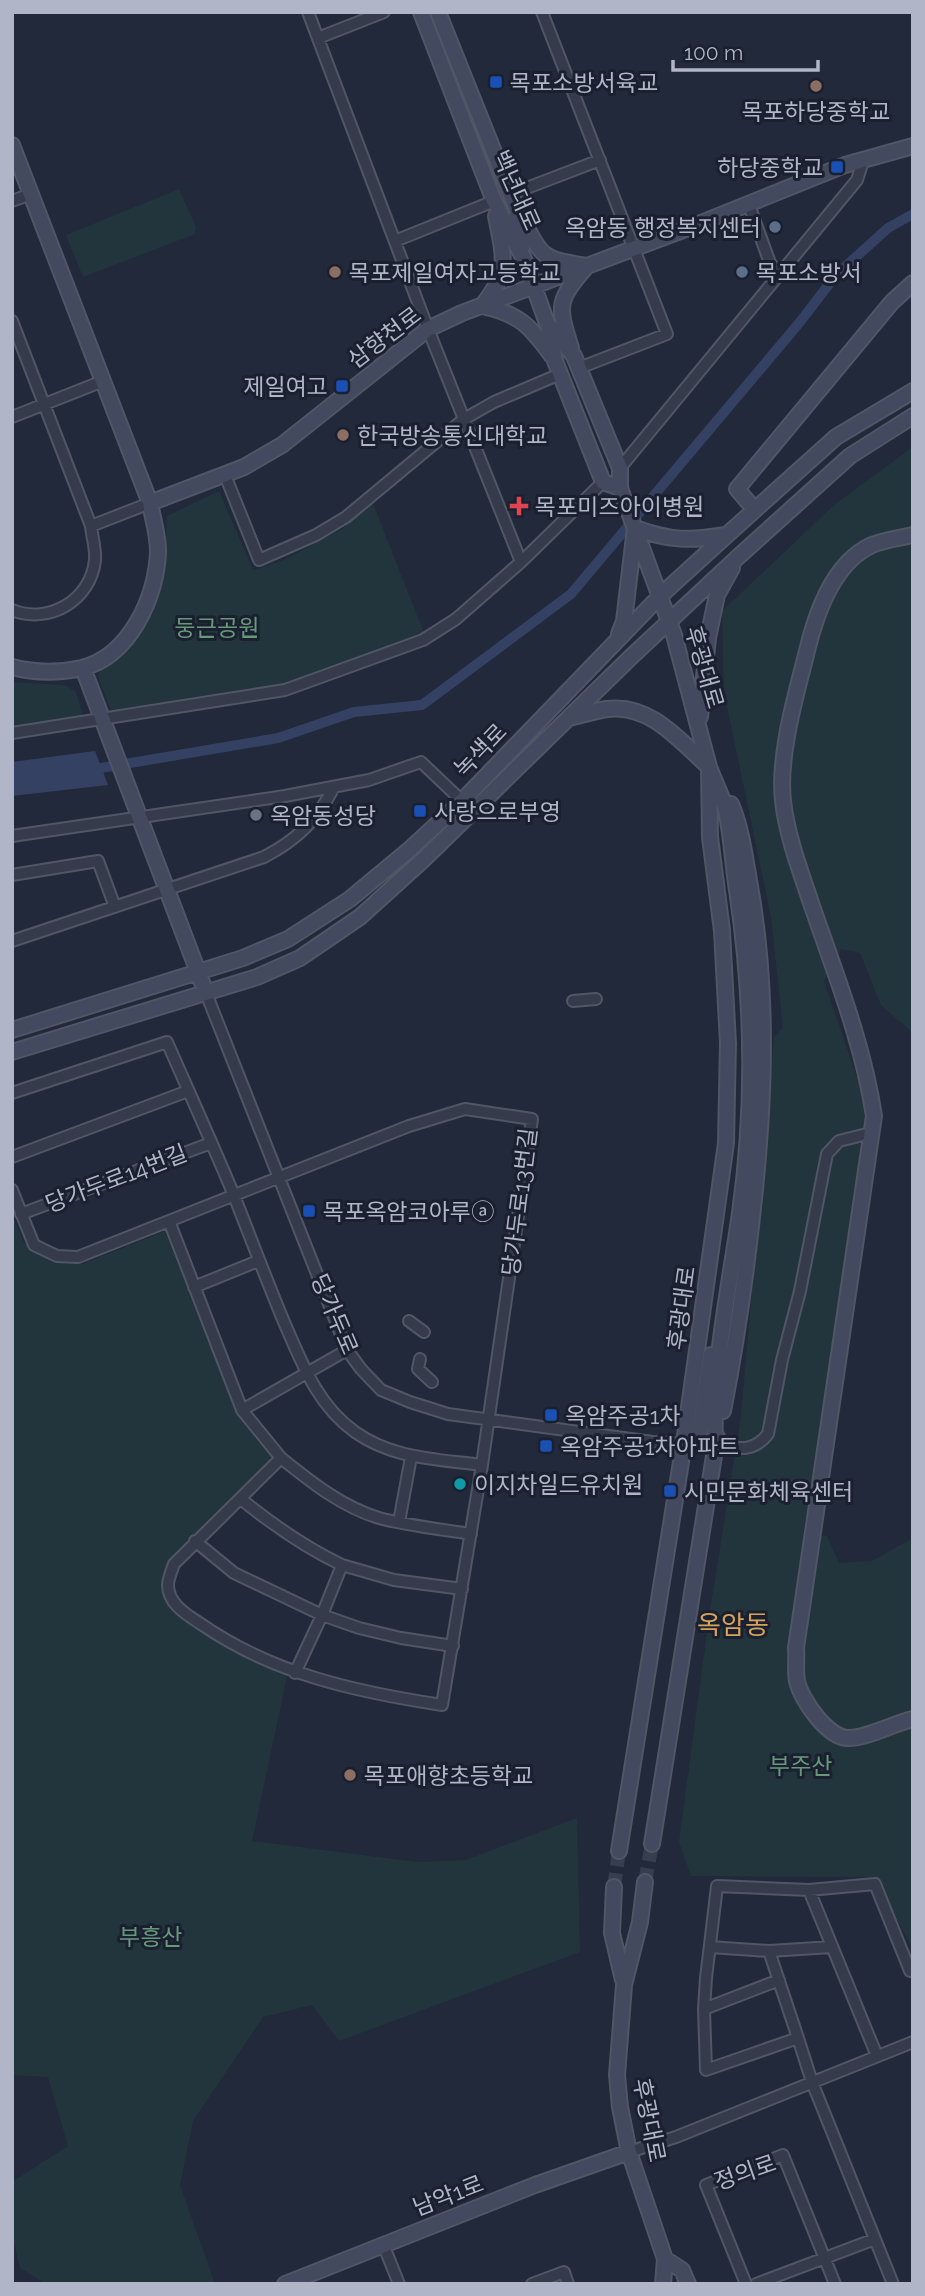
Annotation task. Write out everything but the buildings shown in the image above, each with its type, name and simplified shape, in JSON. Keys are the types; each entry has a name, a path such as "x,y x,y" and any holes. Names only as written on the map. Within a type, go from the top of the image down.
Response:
{"street":[{"path":"308,12 428,329 521,562"},
{"path":"318,37 384,12"},
{"name":"백년대로","path":"421,12 494,201 524,259"},
{"name":"백년대로","path":"438,12 513,201 524,259"},
{"path":"542,12 667,334 577,362"},
{"path":"12,145 150,503 158,550 150,595 136,624 111,652 83,667 32,672 12,667"},
{"name":"삼향천로","path":"150,503 225,475 291,439 428,329 864,158 913,146"},
{"path":"620,468 857,180 864,158"},
{"path":"587,266 554,261 543,255 513,201 600,160"},
{"path":"12,201 31,194"},
{"path":"395,241 494,201 504,261 500,280 482,306 519,318 533,330 558,368"},
{"path":"749,205 770,262 780,274"},
{"path":"524,259 548,326 558,368 603,482 620,488 620,468 577,362 561,313 562,299 566,291 587,266"},
{"path":"755,510 737,489 892,302 913,284"},
{"path":"12,321 91,526 95,559 89,579 78,597 58,611 43,615 12,610"},
{"path":"548,326 577,362"},
{"path":"225,475 259,560 316,535 346,517 464,419 558,368"},
{"path":"12,417 103,381"},
{"name":"녹색로","path":"12,1030 243,958 288,939 350,899 462,801 616,640 728,534 836,437 913,391"},
{"name":"녹색로","path":"12,1052 257,977 300,958 360,917 424,859 738,557 850,456 913,416"},
{"path":"12,733 104,722 276,692 363,664 423,640 456,619 521,562 603,482"},
{"name":"후광대로","path":"620,488 661,595 709,766 725,808 743,932 751,1040 749,1114 740,1212 723,1319 714,1419 715,1446 652,1844"},
{"path":"91,526 150,503"},
{"path":"616,640 624,621 635,528 671,539 689,540 728,534"},
{"path":"913,535 872,545 850,558 815,618 792,710 785,751 783,799 791,843 845,1004 869,1083 874,1116 796,1648 797,1681 805,1701 830,1731 846,1739 866,1736 890,1724 913,1719"},
{"path":"699,729 708,638 717,594 738,557"},
{"path":"83,667 206,993"},
{"path":"568,719 608,709 630,709 655,719 709,766"},
{"path":"12,836 139,812 285,796 334,787 421,762 462,801"},
{"name":"후광대로","path":"619,1851 691,1444 726,1143 728,1042 722,932 710,837 709,766"},
{"path":"12,941 264,857 290,843 314,821 334,787"},
{"path":"12,875 98,861 115,907"},
{"name":"당가두로","path":"206,993 346,1350 381,1390 448,1413 489,1421 653,1442 747,1448 761,1444 768,1434 827,1154 839,1140 871,1133"},
{"path":"573,1001 596,999"},
{"name":"당가두로14번길","path":"12,1093 167,1042 233,1195 78,1257 57,1256 34,1245 12,1190"},
{"path":"12,1157 188,1091"},
{"name":"당가두로13번길","path":"280,1176 409,1126 465,1109 532,1119 489,1421"},
{"name":"당가두로14번길","path":"21,1214 211,1143"},
{"path":"280,1176 233,1195 306,1373 323,1401 354,1431 376,1445 411,1457 482,1465"},
{"path":"169,1221 242,1410 281,1458 340,1501 379,1518 471,1534"},
{"path":"194,1287 258,1261"},
{"path":"409,1321 424,1332"},
{"path":"242,1410 346,1350"},
{"path":"420,1359 418,1369 432,1382"},
{"path":"281,1458 174,1564 168,1586 177,1608 229,1643 295,1673 390,1697 442,1705 489,1421"},
{"path":"399,1522 411,1457"},
{"path":"240,1499 303,1546 342,1565 394,1580 462,1589"},
{"path":"195,1541 234,1573 322,1615 401,1638 453,1646"},
{"path":"295,1673 342,1565"},
{"name":"후광대로","path":"645,1882 640,1922 624,1985 617,2075 629,2152 664,2259 663,2284"},
{"path":"797,2038 706,2070 704,2009 717,1886 809,1890 875,1884 912,1973"},
{"name":"후광대로","path":"614,1887 612,1933 624,1985"},
{"path":"809,1890 877,2056"},
{"path":"710,1947 769,1951 832,1947"},
{"path":"769,1951 812,2082 893,2284"},
{"path":"704,2009 779,1980"},
{"path":"629,2152 676,2137 913,2042"},
{"name":"남악1로","path":"285,2284 535,2185 629,2152"},
{"name":"정의로","path":"746,2284 706,2185 783,2155 835,2284"},
{"path":"757,2284 875,2239"},
{"path":"383,2244 399,2284"},
{"name":"후광대로","path":"664,2259 682,2270 688,2284"},
{"path":"532,2284 564,2272 568,2284"}],"green space":[{"path":"179,189 196,227 195,234 83,277 66,235"},
{"name":"부주산","path":"913,447 913,1033 881,1005 860,953 841,949 824,981 863,1095 865,1118 862,1166 803,1535 827,1536 839,1563 872,1561 913,1538 913,1949 874,1877 691,1876 679,1842 709,1617 741,1416 774,1037 783,1028 771,917 724,692 722,611 834,505"},
{"name":"둥근공원","path":"219,491 253,570 282,561 342,529 372,501 424,633 294,682 111,710 98,677 102,667 138,636 159,597 165,560 167,516"},
{"path":"12,682 65,685 76,692 84,719 12,730"},
{"name":"부흥산","path":"12,1214 24,1243 53,1260 83,1264 165,1231 236,1412 274,1457 169,1560 162,1585 172,1612 222,1644 287,1677 252,1841 417,1862 466,1860 577,1818 580,1952 339,2041 312,2005 263,2017 193,2121 180,2185 214,2281 204,2284 46,2284 20,2268 12,2234 12,2182 68,2146 48,2077 12,2075"}],"water":[{"path":"95,751 108,785 12,796 12,762"}],"waterway":[{"path":"89,770 278,738 354,712 422,705 571,594 800,322 836,275 888,228 913,214"}],"tunnel":[{"path":"645,1882 652,1844"},
{"path":"614,1887 619,1851"}],"place":[{"name":"목포소방서육교","path":"496,82"},
{"name":"목포하당중학교","path":"816,86"},
{"name":"하당중학교","path":"837,167"},
{"name":"옥암동 행정복지센터","path":"775,227"},
{"name":"목포제일여자고등학교","path":"335,272"},
{"name":"목포소방서","path":"742,272"},
{"name":"제일여고","path":"342,386"},
{"name":"한국방송통신대학교","path":"343,435"},
{"name":"목포미즈아이병원","path":"519,506"},
{"name":"사랑으로부영","path":"420,811"},
{"name":"옥암동성당","path":"256,815"},
{"name":"목포옥암코아루ⓐ","path":"309,1211"},
{"name":"옥암주공1차","path":"551,1415"},
{"name":"옥암주공1차아파트","path":"546,1446"},
{"name":"이지차일드유치원","path":"460,1484"},
{"name":"시민문화체육센터","path":"670,1491"},
{"name":"목포애향초등학교","path":"350,1775"}],"district":[{"name":"옥암동","path":"733,1625"}]}
